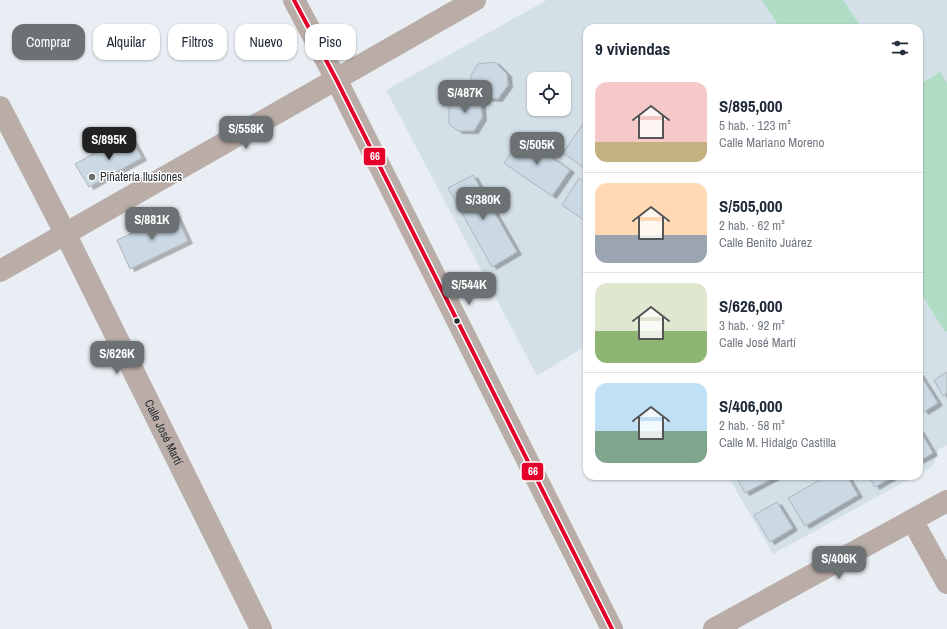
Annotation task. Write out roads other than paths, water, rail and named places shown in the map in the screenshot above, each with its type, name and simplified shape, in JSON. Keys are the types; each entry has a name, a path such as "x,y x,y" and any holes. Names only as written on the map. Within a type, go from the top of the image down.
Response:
{"street":[{"path":"294,0 336,79 612,629"},
{"path":"0,271 475,0"},
{"name":"Calle José Martí","path":"0,108 65,233 261,629"},
{"path":"714,629 947,501"},
{"path":"912,520 947,583"}],"place":[{"name":"Piñatería Ilusiones","path":"92,177"}]}
